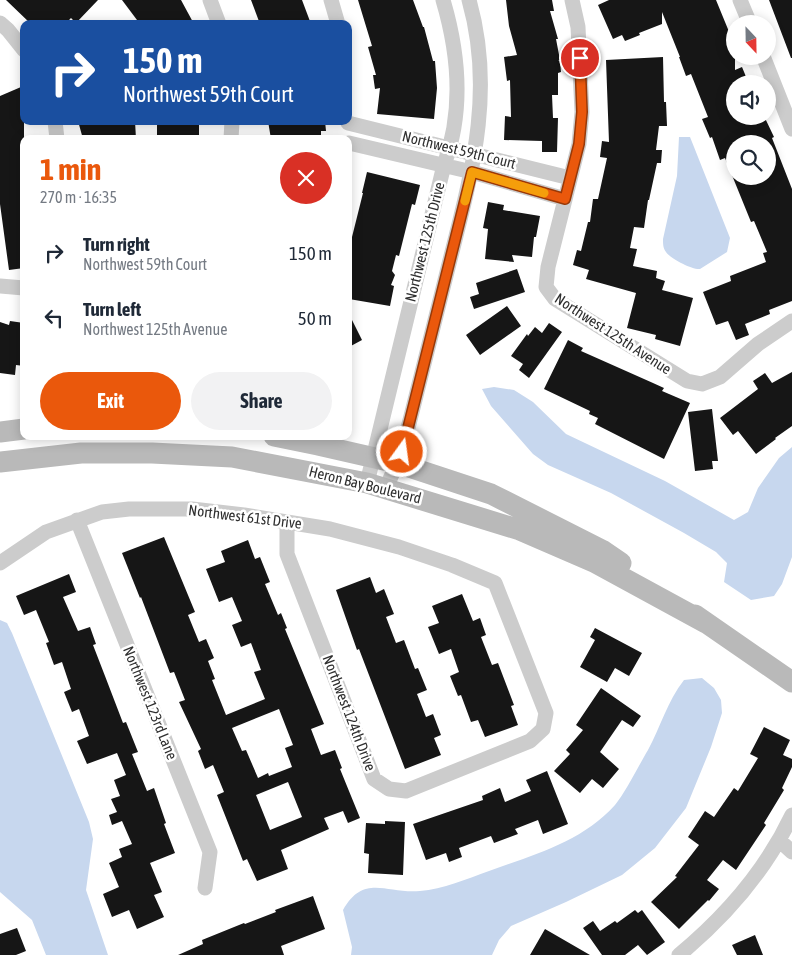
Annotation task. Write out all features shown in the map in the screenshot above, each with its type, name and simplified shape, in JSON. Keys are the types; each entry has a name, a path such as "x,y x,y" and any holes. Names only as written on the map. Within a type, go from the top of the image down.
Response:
{"street":[{"path":"210,0 218,20"},
{"path":"331,0 337,20"},
{"name":"Northwest 125th Drive","path":"377,485 372,458 444,165 450,148 457,108 457,70 451,29 443,0"},
{"name":"Northwest 125th Drive","path":"377,485 397,463 402,452 472,172 481,106 481,63 476,22 469,0"},
{"name":"Northwest 125th Avenue","path":"572,0 578,27 582,112 579,144 548,267 546,286 555,299 687,381 702,384 720,377 758,344 792,321"},
{"path":"740,0 746,15"},
{"path":"0,23 20,45"},
{"path":"767,65 792,129"},
{"name":"Northwest 59th Court","path":"352,123 570,178"},
{"name":"Northwest 59th Court","path":"352,143 472,172 565,199"},
{"path":"0,286 20,288"},
{"path":"0,432 20,430"},
{"name":"Heron Bay Boulevard","path":"292,440 397,463 491,494 602,550 792,682"},
{"name":"Heron Bay Boulevard","path":"0,462 80,452 152,452 267,462 377,485 520,530 594,562 706,623"},
{"name":"Northwest 61st Drive","path":"0,563 46,532 102,512 129,509 192,509 244,514 330,529 399,547 495,583"},
{"name":"Northwest 123rd Lane","path":"77,520 210,852 205,888"},
{"name":"Northwest 124th Drive","path":"287,522 287,554 374,778 389,789 406,791 530,741 543,729 546,713 495,583"},
{"path":"679,955 728,910 780,841 792,814"},
{"path":"780,841 792,852"}],"water":[{"path":"679,137 690,137 730,238 727,252 700,269 692,268 676,260 666,252 663,246 677,176"},
{"path":"494,387 514,390 533,402 566,434 665,481 734,520 748,512 758,488 779,458 792,447 792,557 782,584 774,596 751,600 724,582 727,563 716,552 611,493 548,465 533,454 491,406 482,389"},
{"path":"0,620 7,623 12,633 89,822 93,839 86,890 108,955 46,955 32,920 0,892"},
{"path":"702,678 714,688 721,700 722,713 711,747 686,808 655,848 622,875 511,926 499,940 492,955 351,955 352,947 343,910 359,892 377,888 420,891 455,883 556,846 588,829 602,818 619,800 648,750 678,688 684,680"}],"building":[{"path":"6,0 98,0 79,20 71,18 69,20 27,20"},
{"path":"122,0 181,0 192,20 137,20"},
{"path":"251,0 302,0 310,20 258,20"},
{"path":"358,0 413,0 424,27 433,61 435,61 437,88 434,119 377,114 380,88 375,89 373,75 376,75 368,47 372,46"},
{"path":"506,0 552,0 554,11 550,11 558,39 556,39 561,72 558,73 558,95 552,95 553,118 558,118 557,152 542,152 542,141 504,140 505,116 511,117 510,80 507,81 504,57 517,55 509,26"},
{"path":"609,0 716,0 726,24 726,65 735,65 735,70 742,67 745,75 726,75 726,125 768,125 773,135 726,135 726,160 725,158 720,160 712,137 710,138 702,119 708,117 691,74 686,76 662,12 662,24 625,41 622,35 613,39 598,5"},
{"path":"769,0 792,0 792,58 776,15"},
{"path":"663,57 664,102 666,102 667,126 659,126 656,150 662,150 661,163 657,163 648,200 644,228 634,227 630,248 637,249 633,266 657,271 656,278 665,281 662,290 693,298 680,346 655,339 656,335 627,328 636,293 586,279 589,270 573,265 577,250 581,251 588,222 590,222 593,199 598,199 607,158 600,157 602,141 609,142 606,60"},
{"path":"20,87 20,125 24,125 24,135 20,135 20,269 9,270 0,204 0,96"},
{"path":"79,125 135,125 136,135 82,135"},
{"path":"157,125 199,125 199,135 157,135"},
{"path":"269,125 325,125 326,131 321,131 321,135 270,135"},
{"path":"776,148 792,189 792,301 769,310 770,314 745,324 749,335 736,340 728,321 716,325 703,292 731,281 730,276 766,262 763,253 767,252 754,221 751,222 736,185 776,185"},
{"path":"367,172 420,185 415,205 412,204 399,256 396,255 392,271 395,275 391,285 394,286 390,306 352,300 352,237"},
{"path":"488,202 504,205 503,210 540,216 536,237 534,237 532,257 512,255 514,262 485,259 488,229 483,228"},
{"path":"517,269 525,292 474,309 470,297 479,294 476,283"},
{"path":"507,306 521,326 480,355 466,335"},
{"path":"352,320 362,340 352,345"},
{"path":"10,321 20,322 20,366 16,365 15,375 0,373 0,322 9,325"},
{"path":"549,323 562,332 529,378 519,370 523,364 511,356 527,334 528,336 535,327 542,333"},
{"path":"568,340 583,348 581,351 664,388 662,391 690,403 664,459 595,424 598,418 589,414 590,411 544,389"},
{"path":"792,372 792,426 756,454 738,431 733,435 720,418 758,389 753,381 765,373 772,383"},
{"path":"712,409 718,461 712,461 713,469 695,471 688,412"},
{"path":"164,537 195,612 188,615 199,642 206,639 214,658 208,661 215,679 212,680 226,715 265,699 254,672 261,670 251,643 241,647 232,625 242,621 232,597 219,602 206,569 225,562 221,551 248,540 255,559 260,557 270,582 265,584 278,615 281,613 287,628 285,629 324,724 311,729 321,755 335,750 342,768 340,769 360,818 348,823 343,811 324,818 329,829 281,850 288,869 257,881 247,859 243,861 217,795 224,792 213,765 205,769 198,751 201,749 179,702 185,700 174,672 170,673 122,553","holes":["279,709 293,745 285,748 292,767 269,776 268,773 258,778 246,750 242,751 232,728","288,782 302,817 270,830 256,795"]},
{"path":"69,574 76,592 63,597 78,631 90,627 96,644 93,645 123,723 126,722 138,752 132,754 147,791 154,788 166,823 164,824 175,853 150,863 162,892 154,895 164,917 137,929 129,910 112,917 103,894 119,887 109,863 122,857 119,849 132,844 122,821 112,825 109,815 117,812 111,799 120,796 114,780 126,775 117,753 87,764 77,741 89,736 79,709 72,712 64,692 71,689 62,662 54,665 46,643 49,642 36,610 24,615 16,596"},
{"path":"370,577 376,593 384,589 394,614 386,617 396,643 404,640 415,669 418,668 427,690 417,694 426,717 433,714 441,735 434,738 441,755 405,769 359,649 357,650 336,590"},
{"path":"462,594 473,621 480,618 486,635 481,637 492,665 498,663 514,705 511,706 518,725 485,737 478,720 471,722 461,695 458,696 450,676 459,672 451,649 439,654 428,627 439,623 432,606"},
{"path":"595,628 642,653 629,676 615,668 607,682 580,667 595,640 590,637"},
{"path":"601,688 641,716 633,727 622,720 600,752 619,769 603,788 592,779 580,793 554,771 570,754 566,750 583,730 576,725"},
{"path":"764,727 790,740 783,755 792,759 792,767 782,788 784,790 764,823 766,825 736,870 723,860 707,880 719,889 679,929 651,902 677,877 675,876 699,845 688,837 705,811 714,817 734,788 738,791 758,758 750,754"},
{"path":"547,771 568,824 543,834 538,820 515,829 518,834 494,843 491,836 459,848 462,857 449,862 446,853 426,860 413,824 483,800 482,796 500,788 505,802 531,791 526,780"},
{"path":"385,821 405,822 403,875 368,873 369,854 364,853 366,823 385,824"},
{"path":"313,896 325,929 281,946 284,955 178,955 203,944 202,940"},
{"path":"635,910 638,913 642,910 665,942 647,955 638,945 625,955 602,955 583,928 593,921 600,931 615,921 617,923"},
{"path":"17,928 26,951 16,955 0,955 0,934"},
{"path":"545,929 590,955 530,955"},
{"path":"755,935 763,955 737,955 732,945"}],"slow traffic":[{"path":"465,201 472,172 544,193"}],"route":[{"path":"402,452 472,172 565,199 579,144 582,112 580,58"}]}
